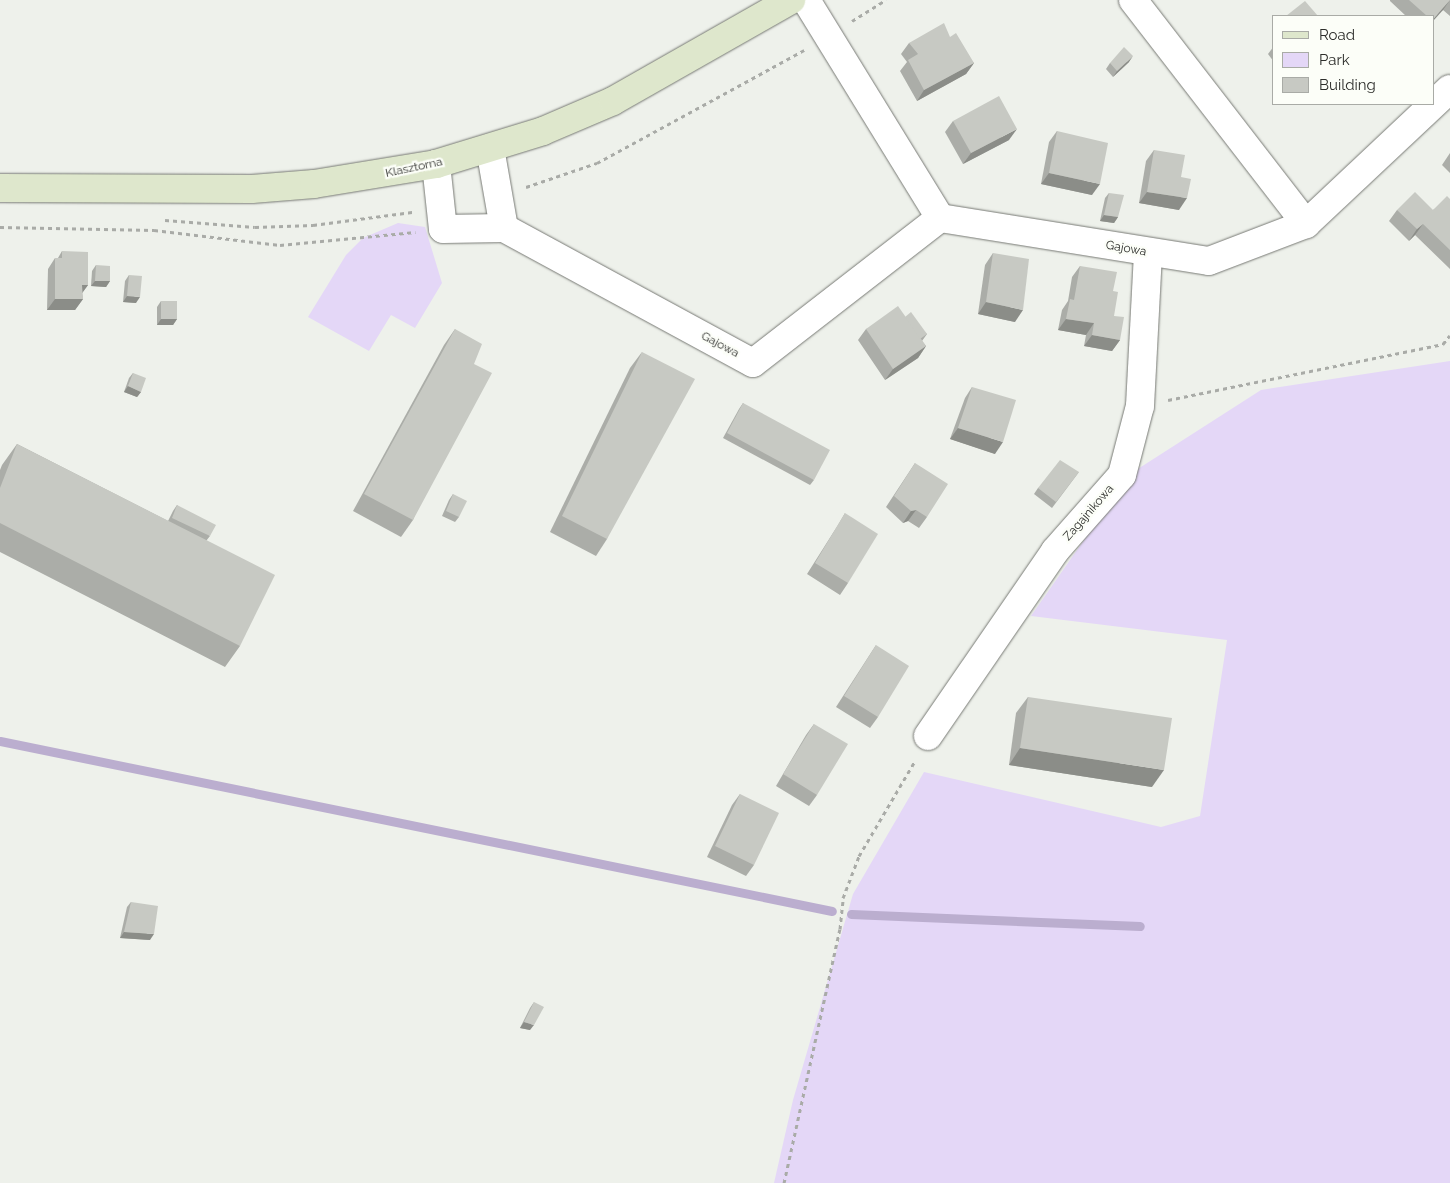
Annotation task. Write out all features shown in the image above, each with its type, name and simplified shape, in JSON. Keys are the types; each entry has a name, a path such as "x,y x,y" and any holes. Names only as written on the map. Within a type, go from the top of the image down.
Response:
{"main road":[{"name":"Klasztorna","path":"0,188 252,188 314,184 436,164 543,131 613,101 791,0"}],"street":[{"path":"806,0 940,218"},
{"path":"1133,0 1306,224"},
{"name":"Gajowa","path":"1435,103 1450,89"},
{"name":"Gajowa","path":"443,229 504,228 753,363 940,218 1148,253 1210,261 1306,224 1433,105"},
{"path":"490,148 504,228"},
{"path":"436,164 443,229"},
{"name":"Zagajnikowa","path":"928,736 1055,551 1122,475 1140,406 1148,253"}],"path":[{"path":"0,227 154,230 280,244 443,229"},
{"path":"1140,406 1443,344 1450,335"},
{"path":"784,1183 840,929 843,898 859,856 928,736"}],"green space":[{"path":"398,223 425,227 442,283 415,328 391,315 369,351 308,317 346,255 363,238"},
{"path":"1450,361 1450,1183 774,1183 793,1100 853,894 924,772 1161,827 1200,816 1227,640 1031,616 1130,474 1261,390"}],"building":[{"path":"1409,0 1450,0 1435,17 1435,15 1426,15"},
{"path":"1305,1 1317,15 1287,15"},
{"path":"944,23 950,37 956,33 974,63 924,90 908,60 918,54 909,43"},
{"path":"1124,47 1133,56 1117,71 1110,63"},
{"path":"999,96 1017,129 971,153 953,121"},
{"path":"1057,131 1108,143 1100,184 1049,173"},
{"path":"1154,150 1185,155 1181,177 1191,179 1187,198 1147,192"},
{"path":"1415,192 1433,210 1447,196 1450,199 1450,250 1423,224 1417,229 1397,210"},
{"path":"1109,193 1124,195 1118,217 1104,215"},
{"path":"62,251 88,252 88,285 82,285 83,299 55,299 55,258 62,258"},
{"path":"993,253 1029,259 1023,310 986,302"},
{"path":"96,265 110,266 110,281 95,281"},
{"path":"1080,266 1117,272 1113,291 1118,292 1114,316 1124,317 1120,340 1092,335 1094,323 1066,319 1070,299 1074,300"},
{"path":"129,275 142,276 140,297 127,296"},
{"path":"161,301 177,301 177,319 161,319"},
{"path":"898,306 926,346 893,369 866,329"},
{"path":"911,312 927,334 920,339 905,317"},
{"path":"455,329 482,344 474,364 492,373 413,520 364,494"},
{"path":"642,352 695,379 607,539 562,516"},
{"path":"133,373 146,378 141,392 128,386"},
{"path":"972,387 1016,400 1003,442 958,428"},
{"path":"743,403 830,450 814,480 727,433"},
{"path":"17,444 275,575 240,646 0,523 0,488"},
{"path":"1060,460 1079,472 1056,502 1038,488"},
{"path":"915,463 948,484 927,517 916,510 911,511 894,496"},
{"path":"453,494 467,501 459,517 446,511"},
{"path":"177,505 216,525 210,536 172,518"},
{"path":"845,513 878,534 848,583 815,563"},
{"path":"876,645 909,666 878,717 844,696"},
{"path":"1028,697 1172,718 1164,770 1020,748"},
{"path":"814,724 848,744 817,795 783,774"},
{"path":"740,794 779,813 754,865 715,846"},
{"path":"131,902 158,906 154,934 124,932"},
{"path":"534,1002 544,1007 534,1025 524,1022"}],"waterway":[{"path":"0,741 832,911"},
{"path":"851,914 1140,926"}]}
